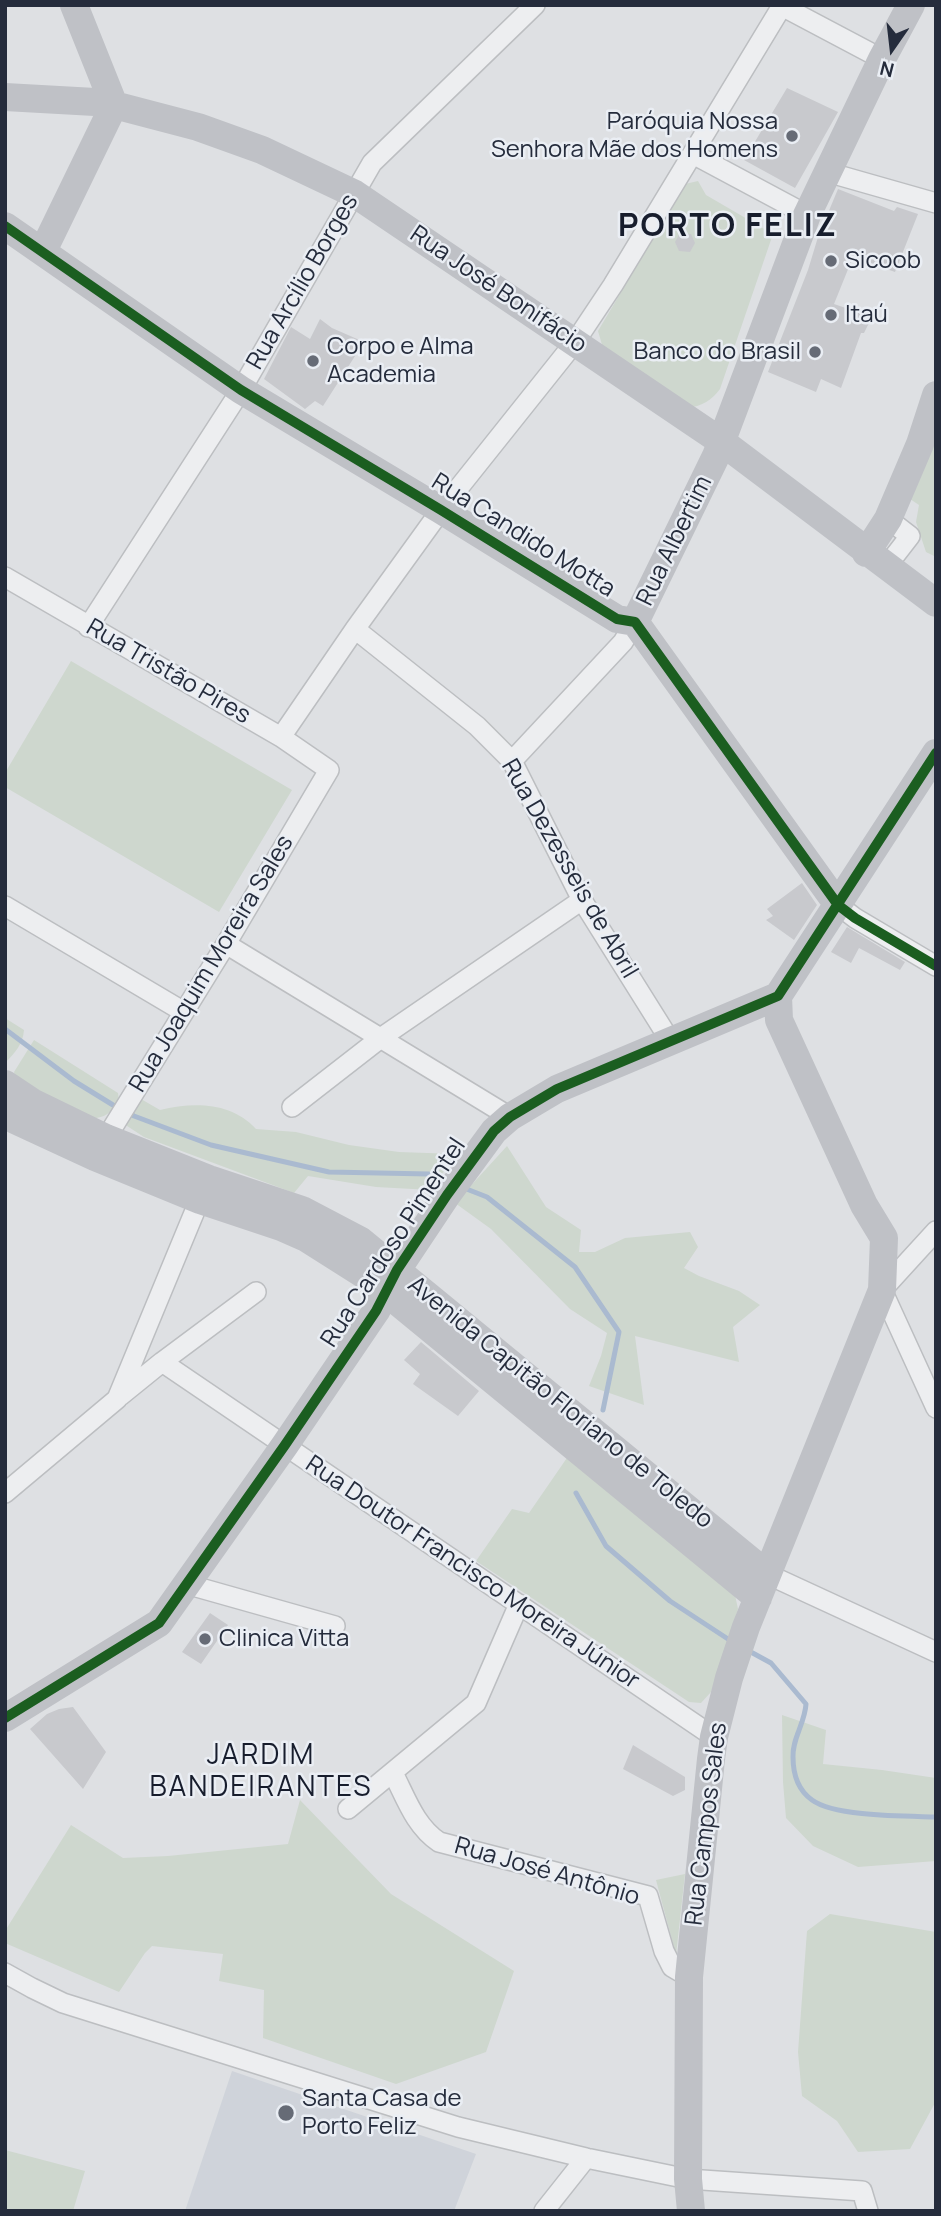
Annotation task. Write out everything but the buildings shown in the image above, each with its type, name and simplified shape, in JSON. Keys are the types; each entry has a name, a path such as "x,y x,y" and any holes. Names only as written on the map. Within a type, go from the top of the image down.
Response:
{"street":[{"path":"43,251 114,105 74,5"},
{"name":"Rua Arcílio Borges","path":"88,627 241,390 372,163 535,5"},
{"name":"Rua Albertim","path":"512,761 623,642 635,622 722,442 807,215 882,58 911,5"},
{"path":"281,737 441,510 575,342 781,6 882,58"},
{"name":"Rua José Bonifácio","path":"5,97 114,105 234,138 355,194 722,442 936,603"},
{"path":"692,154 807,215"},
{"path":"827,172 936,203"},
{"name":"Rua Candido Motta","path":"5,226 241,390 617,619 635,622 838,905 936,966"},
{"path":"876,560 888,519 920,444 936,395"},
{"name":"Rua Tristão Pires","path":"5,577 281,737 329,771"},
{"name":"Rua Dezesseis de Abril","path":"355,629 477,726 512,761 582,900 671,1042"},
{"path":"936,753 778,996 779,1020 864,1205 884,1238 883,1290 936,1408"},
{"name":"Rua Joaquim Moreira Sales","path":"106,1139 329,771"},
{"path":"292,1107 382,1037 582,900"},
{"path":"5,906 184,1012"},
{"path":"226,944 510,1116"},
{"name":"Rua Cardoso Pimentel","path":"5,1718 159,1623 285,1445 468,1164 494,1131 510,1116 557,1089 778,996"},
{"name":"Avenida Capitão Floriano de Toledo","path":"5,1084 32,1102 204,1189 302,1210 320,1217 361,1241 392,1281 515,1383 583,1454 614,1480 763,1586"},
{"name":"Avenida Capitão Floriano de Toledo","path":"8,1121 106,1139"},
{"path":"117,1399 204,1189"},
{"path":"883,1290 936,1231"},
{"name":"Rua Campos Sales","path":"691,2211 688,2179 689,1977 714,1737 729,1678 746,1628 883,1290"},
{"path":"5,1493 162,1362 256,1292"},
{"name":"Rua Doutor Francisco Moreira Júnior","path":"162,1362 714,1737"},
{"name":"Avenida Capitão Floriano de Toledo","path":"515,1383 581,1421 613,1447 763,1586"},
{"path":"186,1584 335,1626"},
{"path":"763,1586 936,1651"},
{"path":"348,1809 476,1703 519,1604"},
{"name":"Rua José Antônio","path":"393,1773 416,1820 426,1834 439,1842 648,1896 664,1951 672,1967 689,1977"},
{"path":"5,1973 62,2003 458,2127 688,2179 862,2191 868,2211"},
{"path":"544,2211 586,2158"}],"shaded area":[{"path":"698,181 706,195 773,234 720,389 706,402 687,408 603,348 598,331 685,184"},
{"path":"936,436 936,557 926,552 916,522 919,505 910,499"},
{"path":"71,661 292,790 219,912 5,787 5,773"},
{"path":"5,1018 24,1030 18,1048 5,1063"},
{"path":"34,1040 118,1093 119,1101 113,1109 102,1117 81,1116 15,1076 14,1072"},
{"path":"141,1099 160,1110 199,1105 224,1109 246,1120 256,1129 296,1132 349,1145 399,1152 456,1154 431,1190 376,1187 308,1176 294,1193 144,1137 124,1124"},
{"path":"507,1146 546,1207 581,1230 579,1252 595,1252 625,1238 690,1232 698,1247 684,1268 739,1291 760,1305 733,1327 739,1362 635,1336 644,1405 589,1386 607,1333 570,1309 491,1229 455,1203"},
{"path":"571,1452 735,1595 738,1609 720,1669 711,1692 701,1703 689,1702 476,1561 512,1509 529,1513"},
{"path":"782,1715 826,1730 823,1764 936,1778 936,1861 858,1867 813,1846 786,1818"},
{"path":"300,1800 391,1894 514,1971 486,2052 396,2084 263,2038 264,1990 219,1981 223,1954 152,1946 119,1992 5,1943 5,1931 71,1825 123,1858 288,1844"},
{"path":"685,1874 676,1955 656,1880"},
{"path":"830,1914 936,1932 936,2101 910,2149 858,2152 837,2121 802,2096 798,2052 807,1931"},
{"name":"Santa Casa de Porto Feliz","path":"232,2071 476,2154 454,2211 185,2211"},
{"path":"5,2150 85,2171 73,2211 5,2211"}],"waterway":[{"path":"5,1029 74,1081 113,1105 134,1116 211,1145 329,1172 429,1174 445,1180"},
{"path":"464,1188 487,1197 575,1267 619,1332 603,1410"},
{"path":"576,1493 606,1546 670,1601 731,1641"},
{"path":"749,1651 771,1663 806,1704 794,1744 793,1757 797,1781 807,1796 823,1806 854,1813 936,1817"}],"cycle path":[{"path":"5,226 241,390 617,619 635,622 838,905 936,966"},
{"path":"5,1718 159,1623 285,1445 376,1311 397,1270 494,1131 510,1117 557,1089 778,996 936,753"}],"place":[{"name":"Paróquia Nossa Senhora Mãe dos Homens","path":"792,136"},
{"name":"Sicoob","path":"831,261"},
{"name":"Itaú","path":"831,315"},
{"name":"Banco do Brasil","path":"815,352"},
{"name":"Corpo e Alma Academia","path":"313,361"},
{"name":"Clinica Vitta","path":"205,1639"},
{"name":"Santa Casa de Porto Feliz","path":"286,2113"}],"district":[{"name":"PORTO FELIZ","path":"728,227"},
{"name":"JARDIM BANDEIRANTES","path":"261,1772"}]}
